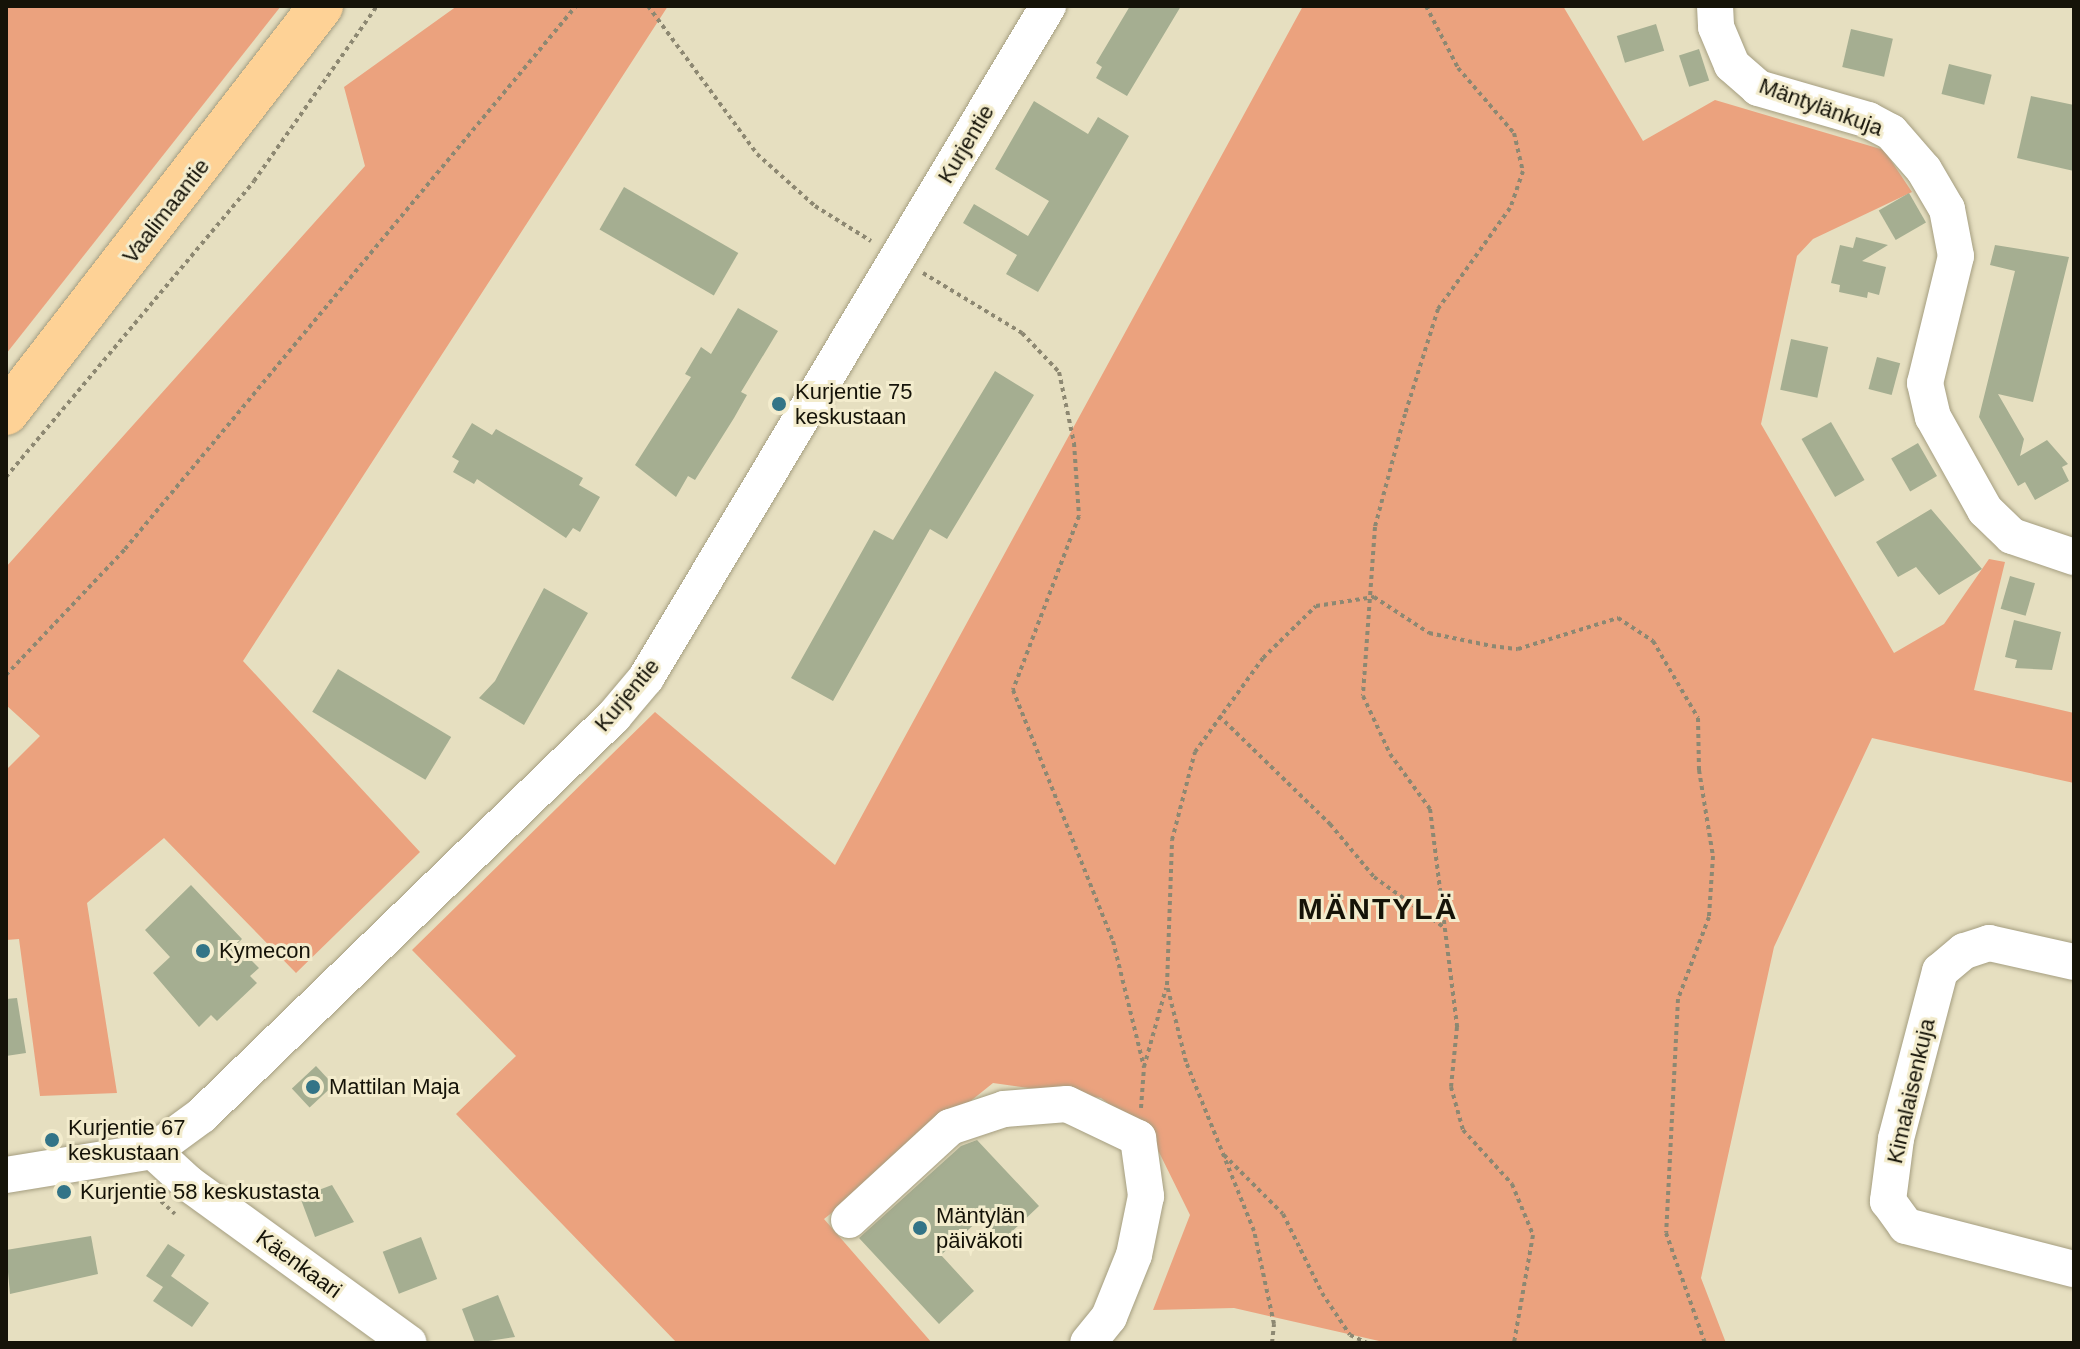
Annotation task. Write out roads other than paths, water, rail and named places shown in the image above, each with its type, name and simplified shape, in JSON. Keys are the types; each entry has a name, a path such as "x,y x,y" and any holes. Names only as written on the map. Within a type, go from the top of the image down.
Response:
{"main road":[{"name":"Vaalimaantie","path":"6,413 321,6"}],"street":[{"name":"Kurjentie","path":"6,1175 153,1151 202,1115 646,678 880,246 1048,6"},
{"name":"Mäntylänkuja","path":"1715,6 1716,27 1732,65 1758,88 1868,120 1891,132 1924,170 1947,209 1956,256 1925,383 1933,417 1985,510 2012,536 2074,557"},
{"name":"Kimalaisenkuja","path":"2074,962 1989,943 1964,951 1940,971 1896,1139 1888,1201 1906,1226 2074,1269"},
{"path":"849,1220 950,1127 1004,1109 1067,1104 1138,1138 1146,1196 1134,1255 1109,1317 1088,1343"},
{"name":"Käenkaari","path":"153,1151 189,1184 409,1343"}],"place":[{"name":"Kurjentie 75 keskustaan","path":"779,404"},
{"name":"Kymecon","path":"203,951"},
{"name":"Mattilan Maja","path":"313,1087"},
{"name":"Kurjentie 67 keskustaan","path":"52,1140"},
{"name":"Kurjentie 58 keskustasta","path":"64,1192"},
{"name":"Mäntylän päiväkoti","path":"920,1228"}],"district":[{"name":"MÄNTYLÄ","path":"1378,909"}]}
